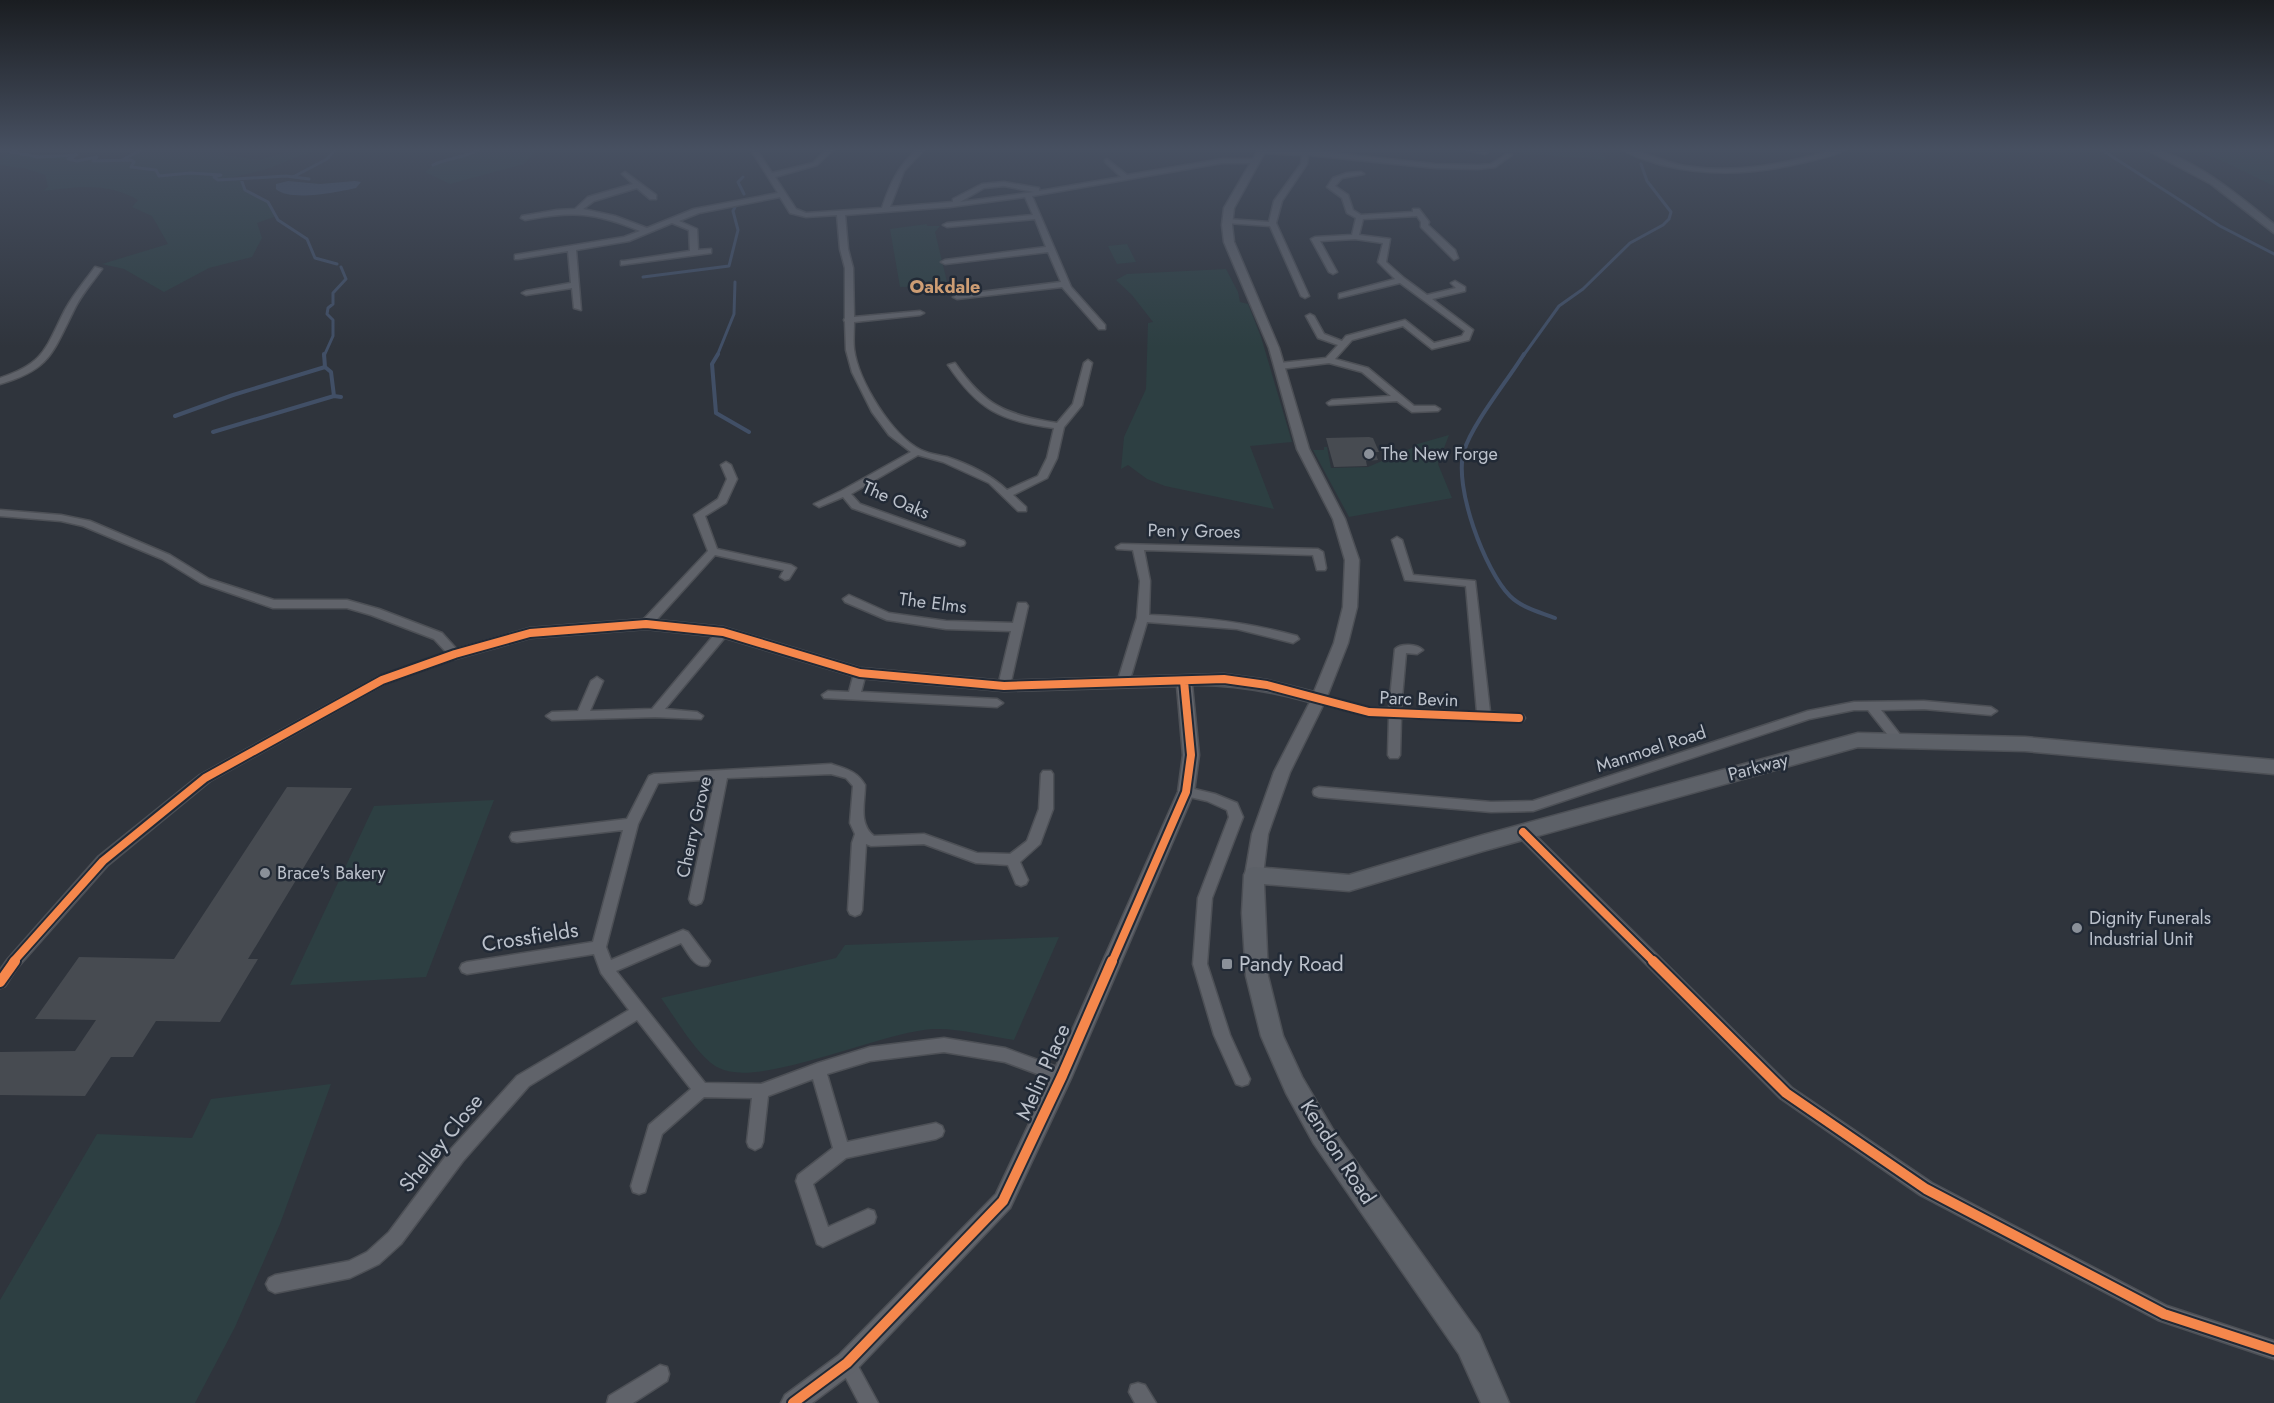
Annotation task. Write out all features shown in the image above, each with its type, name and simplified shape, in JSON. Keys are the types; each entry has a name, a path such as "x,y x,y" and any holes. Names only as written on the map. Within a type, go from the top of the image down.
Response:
{"main road":[{"path":"2256,215 2274,230"},
{"name":"Parkway","path":"1254,875 1349,883 1523,832 1858,740 2025,744 2274,767"},
{"name":"Kendon Road","path":"1254,875 1253,920 1257,976 1272,1036 1294,1085 1323,1136 1469,1344 1495,1403"}],"street":[{"path":"525,218 541,215"},
{"path":"607,215 648,231"},
{"path":"518,257 626,240 686,215"},
{"path":"841,215 844,249 849,268 850,350 856,372 876,412 892,433 917,452 946,460 992,481 1008,493 1022,509"},
{"path":"1228,215 1229,242 1280,366 1303,449 1340,519 1352,560 1350,607 1341,643 1319,699 1282,772 1260,834 1254,875"},
{"path":"1274,215 1272,224 1305,296"},
{"path":"1355,237 1360,217 1378,215"},
{"path":"1420,215 1425,222 1424,225 1452,252 1454,258"},
{"path":"947,225 1037,217 1065,284 1102,327"},
{"path":"673,220 693,229 694,253"},
{"path":"1227,221 1272,224"},
{"path":"1310,230 1333,272"},
{"path":"1316,239 1355,237 1387,241 1383,262 1401,280 1469,330 1467,338 1432,346 1405,323 1349,338 1329,360"},
{"path":"572,249 578,308"},
{"path":"945,262 1050,249"},
{"path":"624,263 708,251"},
{"path":"0,381 34,367 42,358 59,337 79,293 98,269"},
{"path":"1342,296 1401,280"},
{"path":"957,297 1065,284"},
{"path":"526,293 575,285"},
{"path":"1427,298 1458,286 1471,296"},
{"path":"848,320 920,313"},
{"path":"1310,316 1321,336 1342,344"},
{"path":"1280,366 1329,360 1365,370 1412,409 1435,409"},
{"path":"1008,493 1042,478 1052,458 1059,426 1077,405 1088,363"},
{"path":"952,365 976,396 991,406 1033,422 1059,426"},
{"path":"1332,403 1398,398"},
{"name":"The Oaks","path":"819,504 844,493 917,452"},
{"path":"713,551 699,515 722,501 732,479 726,465"},
{"name":"The Oaks","path":"844,493 856,506 960,543"},
{"path":"0,513 61,518 86,523 166,557 205,581 273,604 347,604 375,612 438,636 455,654"},
{"name":"The Oaks","path":"928,545 937,535"},
{"name":"Parc Bevin","path":"1397,540 1409,578 1471,583 1485,717"},
{"path":"1121,547 1138,547"},
{"name":"Pen y Groes","path":"1123,683 1143,618 1145,581 1138,547 1322,549 1320,568"},
{"path":"713,551 788,572"},
{"path":"646,624 713,551"},
{"name":"The Elms","path":"849,599 887,615 946,625 1017,627"},
{"path":"1004,686 1022,606"},
{"path":"1143,618 1226,622 1262,628 1293,639"},
{"path":"0,982 12,964 103,861 205,778 382,680 455,654 530,633 646,624 723,632 860,673 1004,686 1224,679 1267,685 1319,699"},
{"path":"654,713 723,632"},
{"name":"Parc Bevin","path":"1394,755 1395,712 1401,649 1417,651"},
{"path":"854,696 860,673"},
{"path":"582,715 597,681"},
{"name":"Melin Place","path":"793,1403 847,1363 1003,1201 1062,1076 1186,792 1191,755 1184,681"},
{"path":"969,702 971,684"},
{"path":"828,695 997,703"},
{"name":"Parc Bevin","path":"1319,699 1369,712 1519,718"},
{"name":"Manmoel Road","path":"1319,792 1491,807 1533,806 1808,715 1854,706 1924,705 1991,711"},
{"path":"1871,706 1899,741"},
{"path":"552,716 654,713 697,716"},
{"name":"Cherry Grove","path":"696,899 722,774 831,769 850,775 860,785 857,823 862,834 859,843 855,910"},
{"name":"Crossfields","path":"701,1090 606,969 599,947 631,824 654,779 722,774"},
{"path":"862,834 871,841 924,838 976,858 1013,860 1032,844 1046,809 1047,774"},
{"path":"1186,792 1210,797 1232,807 1236,817 1205,898 1200,964 1222,1035 1242,1079"},
{"path":"517,837 631,824"},
{"path":"1523,832 1786,1093 1796,1100 1926,1189 2154,1308 2274,1350"},
{"path":"1013,860 1021,879"},
{"path":"606,969 683,936 702,962"},
{"name":"Crossfields","path":"466,968 599,947"},
{"name":"Shelley Close","path":"275,1284 350,1269 373,1258 395,1238 457,1155 523,1081 638,1012"},
{"path":"639,1186 655,1130 701,1090 761,1091 870,1054 944,1045 1005,1055 1062,1076"},
{"path":"818,1070 842,1151"},
{"path":"755,1142 761,1091"},
{"path":"868,1217 823,1238 804,1181 842,1151 936,1131"},
{"path":"847,1363 869,1403"},
{"path":"615,1403 660,1374"}],"shaded area":[{"path":"152,216 274,217 257,223 262,238 252,257 209,268 164,292 124,269 102,264 168,244"},
{"path":"927,224 927,226 940,226 935,232 948,286 900,287 890,229"},
{"path":"1127,244 1136,262 1117,264 1108,246"},
{"path":"1226,269 1238,292 1240,302 1248,304 1261,337 1292,442 1250,446 1274,509 1165,486 1147,479 1128,465 1121,469 1124,437 1146,389 1148,323 1153,322 1132,295 1116,280 1127,274"},
{"path":"1449,435 1438,464 1452,498 1349,517 1313,450 1324,450 1324,447 1327,447 1331,468 1368,467 1414,447 1414,445"},
{"path":"494,800 426,977 290,985 374,806"},
{"path":"1059,937 1014,1040 963,1031 933,1029 910,1032 790,1066 738,1072 719,1068 703,1056 661,998 836,958 845,945"},
{"path":"331,1084 280,1224 235,1327 195,1403 0,1403 0,1300 97,1134 192,1138 211,1099"}],"building":[{"name":"The New Forge","path":"1326,438 1373,438 1379,452 1375,452 1378,460 1366,461 1367,466 1334,467"},
{"name":"Brace's Bakery","path":"287,787 352,788 248,959 258,959 220,1022 156,1021 133,1057 111,1057 85,1096 0,1095 0,1052 75,1051 96,1020 35,1019 79,957 174,959"}],"waterway":[{"path":"275,215 278,220 307,239 315,258 337,264"},
{"path":"643,277 729,266 738,230 734,215"},
{"path":"1523,356 1559,306 1583,289 1630,243 1663,225 1670,215"},
{"path":"2204,215 2274,254"},
{"path":"324,356 333,336 333,320 327,314 328,308 333,304 333,293 346,279 341,267"},
{"path":"717,355 734,314 735,282"},
{"path":"1524,354 1482,415 1468,440 1462,466 1463,485 1474,527 1500,584 1520,604 1555,618"},
{"path":"717,355 712,364 716,413 749,432"},
{"path":"324,356 325,367"},
{"path":"175,416 233,395 325,367"},
{"path":"325,367 331,372 334,396"},
{"path":"213,432 334,396"},
{"path":"334,396 341,397"}],"cycle path":[{"path":"0,982 12,964 103,861 205,778 382,680 455,654 530,633 646,624 723,632 860,673 1004,686 1224,679 1267,685 1369,712 1519,718"},
{"path":"793,1403 847,1363 1003,1201 1062,1076 1186,792 1191,755 1184,681"},
{"path":"1523,832 1786,1093 1926,1189 2164,1314 2274,1350"}],"place":[{"name":"The New Forge","path":"1369,454"},
{"name":"Brace's Bakery","path":"265,873"},
{"name":"Dignity Funerals Industrial Unit","path":"2077,928"},
{"name":"Pandy Road","path":"1227,964"}],"district":[{"name":"Oakdale","path":"945,287"}]}
